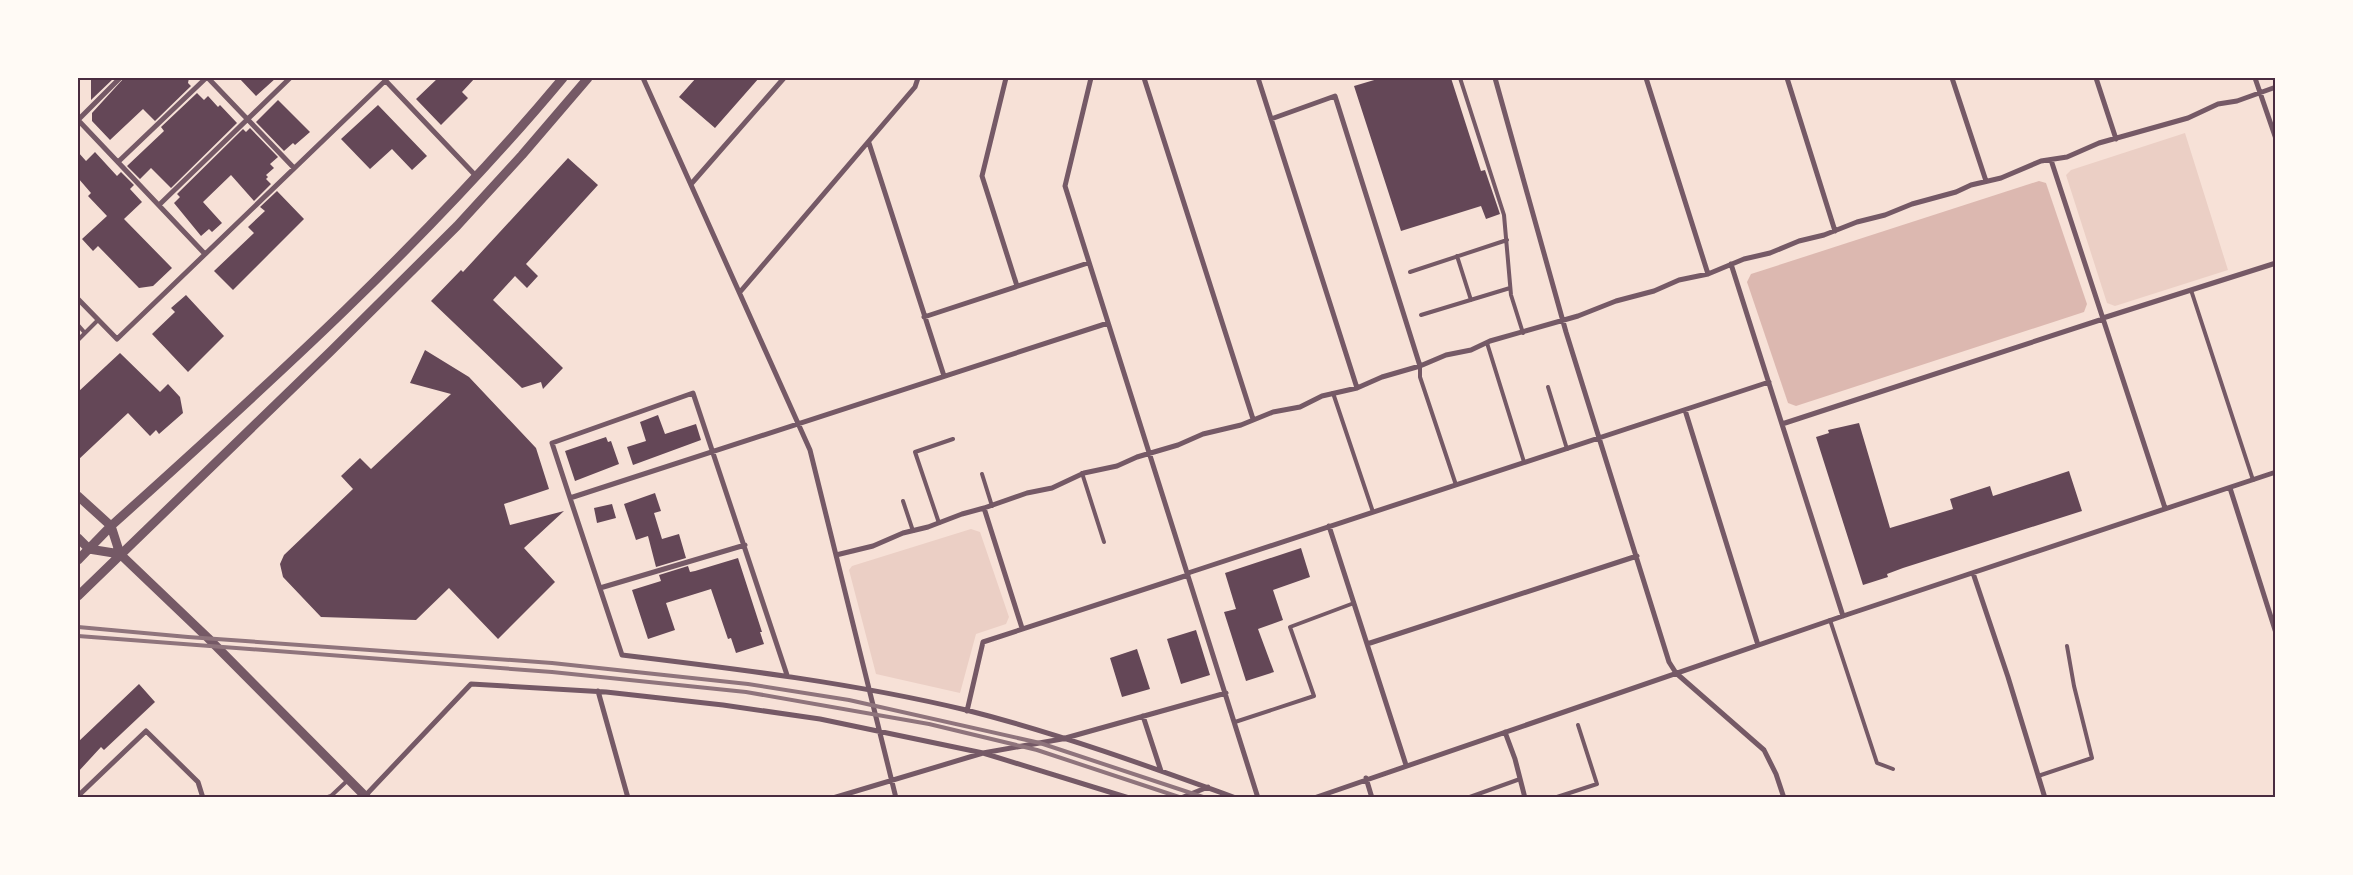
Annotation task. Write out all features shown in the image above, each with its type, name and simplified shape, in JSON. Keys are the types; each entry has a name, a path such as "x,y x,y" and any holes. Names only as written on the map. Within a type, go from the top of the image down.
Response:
{"street":[{"path":"120,78 78,120 204,253"},
{"path":"118,162 207,78 294,168"},
{"path":"159,205 290,78"},
{"path":"78,299 117,340 385,78 476,176"},
{"path":"78,560 111,526 324,331 422,235 563,78"},
{"path":"78,596 338,345 451,232 522,155 588,78"},
{"path":"643,78 800,423 810,450 896,798"},
{"path":"692,184 784,78"},
{"path":"740,292 916,87 918,78"},
{"path":"1006,78 982,176 1017,286"},
{"path":"1091,78 1064,186 1258,798"},
{"path":"1144,78 1253,419"},
{"path":"1258,78 1357,388"},
{"path":"1495,78 1563,321 1669,662 1676,673 1764,750 1776,774 1784,798"},
{"path":"1646,78 1708,274"},
{"path":"1787,78 1835,231"},
{"path":"1952,78 1986,181"},
{"path":"2096,78 2116,139"},
{"path":"2255,78 2276,138"},
{"path":"836,555 873,546 903,532 939,523 1027,493 1052,488 1082,473 1117,466 1150,453 1178,445 1203,434 1300,407 1334,393 1357,388 1382,376 1420,366 1446,355 1471,350 1486,343 1563,321 1616,301 1654,291 1679,280 1708,274 1730,264 1770,253 1799,241 1884,215 1912,204 1956,192 1971,185 2001,178 2041,161 2067,157 2099,143 2152,126 2188,118 2207,109 2276,87"},
{"path":"1271,119 1334,96 1420,366"},
{"path":"869,143 944,376"},
{"path":"2051,160 2165,508"},
{"path":"924,317 1088,263"},
{"path":"1782,424 2276,263"},
{"path":"1730,264 1843,616"},
{"path":"570,498 1108,323"},
{"path":"967,711 983,642 1768,382"},
{"path":"787,675 693,393 552,442 622,654 787,675 870,689 967,711 1162,771 1236,798"},
{"path":"1685,410 1758,645"},
{"path":"1314,798 1366,778 1506,732 1830,620 2276,472"},
{"path":"2230,488 2276,633"},
{"path":"78,496 111,526 120,554 208,638 366,797 471,684 598,691 732,706 878,731 983,753 1129,798"},
{"path":"984,508 1022,628"},
{"path":"1329,526 1406,765"},
{"path":"78,538 89,549 120,554"},
{"path":"600,588 745,545"},
{"path":"1367,644 1637,556"},
{"path":"1973,573 2008,677 2045,798"},
{"path":"598,691 628,798"},
{"path":"833,798 983,753 1062,739 1226,693"},
{"path":"1143,716 1162,771"},
{"path":"78,796 146,730 198,782 203,798"},
{"path":"1506,732 1525,798"},
{"path":"1366,778 1372,798"},
{"path":"1181,798 1208,787"}],"lane":[{"path":"1460,78 1504,215 1510,288 1523,333"},
{"path":"1410,272 1507,240"},
{"path":"1457,256 1471,300"},
{"path":"1421,315 1510,288"},
{"path":"2191,290 2253,480"},
{"path":"78,340 98,320"},
{"path":"78,325 85,333"},
{"path":"1486,343 1524,462"},
{"path":"1420,366 1420,377 1456,485"},
{"path":"1548,387 1567,449"},
{"path":"1334,393 1373,512"},
{"path":"939,523 915,452 953,439"},
{"path":"1082,473 1104,542"},
{"path":"982,474 992,506"},
{"path":"903,501 913,531"},
{"path":"1235,722 1314,696 1290,627 1354,603"},
{"path":"1830,620 1877,763 1893,769"},
{"path":"2038,776 2092,758 2074,686 2067,646"},
{"path":"1554,798 1597,784 1578,724"},
{"path":"1467,798 1520,779"},
{"path":"324,798 331,796 348,780"}],"shaded area":[{"path":"2185,133 2228,270 2115,306 2107,303 2066,175 2071,170"},
{"path":"2039,181 2046,183 2087,304 2084,312 1796,406 1788,403 1747,282 1751,274"},
{"path":"971,529 980,532 1009,617 1006,624 976,634 960,693 876,674 849,570 852,566"}],"building":[{"path":"91,78 114,78 91,100"},
{"path":"124,78 189,78 188,83 191,86 155,121 143,109 110,140 92,121 92,113"},
{"path":"239,78 276,78 256,96"},
{"path":"438,78 475,78 462,92 468,98 441,125 416,99"},
{"path":"696,78 759,78 715,128 679,97"},
{"path":"1381,78 1451,78 1481,171 1485,170 1500,214 1486,219 1481,206 1401,231 1354,86"},
{"path":"197,93 204,100 208,96 218,107 220,105 237,123 171,188 151,168 140,179 127,166 164,131 161,127"},
{"path":"278,100 310,132 295,145 293,143 284,151 256,122"},
{"path":"378,105 427,156 412,170 392,149 370,169 341,139"},
{"path":"250,128 278,157 270,164 274,168 266,175 268,177 266,179 271,184 254,201 231,175 203,202 222,223 212,232 209,229 201,236 174,203 180,197 177,194 243,129 246,132"},
{"path":"78,152 86,161 95,152 117,176 121,172 134,185 130,189 142,202 124,219 172,268 153,286 139,288 98,246 93,251 82,239 107,216 88,196 91,193 78,178"},
{"path":"568,158 598,185 526,264 538,276 527,288 515,276 493,300 563,368 543,389 541,382 522,388 431,301 461,270 463,272"},
{"path":"277,191 304,219 233,290 214,271 254,233 248,227 265,211 260,207"},
{"path":"186,295 224,336 188,372 152,334 175,312 171,308"},
{"path":"425,350 469,377 536,448 549,489 504,504 510,525 564,511 524,548 555,582 498,639 449,588 416,620 321,617 283,577 280,564 284,555 353,489 341,476 360,458 371,469 451,394 410,383"},
{"path":"120,353 160,392 168,384 180,397 183,413 159,434 156,430 150,436 128,413 78,460 78,392"},
{"path":"658,415 665,434 696,424 701,440 633,465 627,447 646,441 640,422"},
{"path":"1859,423 1890,528 1953,509 1950,499 1990,486 1993,496 2069,471 2082,511 1903,568 1887,574 1888,577 1863,585 1816,437 1829,433 1828,430"},
{"path":"606,437 608,442 611,441 619,464 575,481 565,451"},
{"path":"655,493 661,511 654,513 662,539 679,534 686,558 656,567 648,536 636,540 624,504"},
{"path":"612,504 616,518 597,523 594,508"},
{"path":"1301,548 1310,577 1273,590 1283,620 1258,629 1274,672 1246,681 1224,612 1236,609 1225,573"},
{"path":"738,558 762,632 760,632 764,644 736,653 731,638 728,639 711,589 666,603 675,630 648,639 632,590 661,581 659,575 688,566 690,572"},
{"path":"1196,630 1210,675 1181,684 1167,639"},
{"path":"1137,649 1150,689 1122,697 1110,658"},
{"path":"139,684 155,702 104,750 101,747 78,772 78,742"}],"railway":[{"path":"78,627 188,637 552,663 748,684 849,700 1040,743 1206,798"},
{"path":"78,636 552,672 746,692 929,724 1037,750 1182,798"}]}
